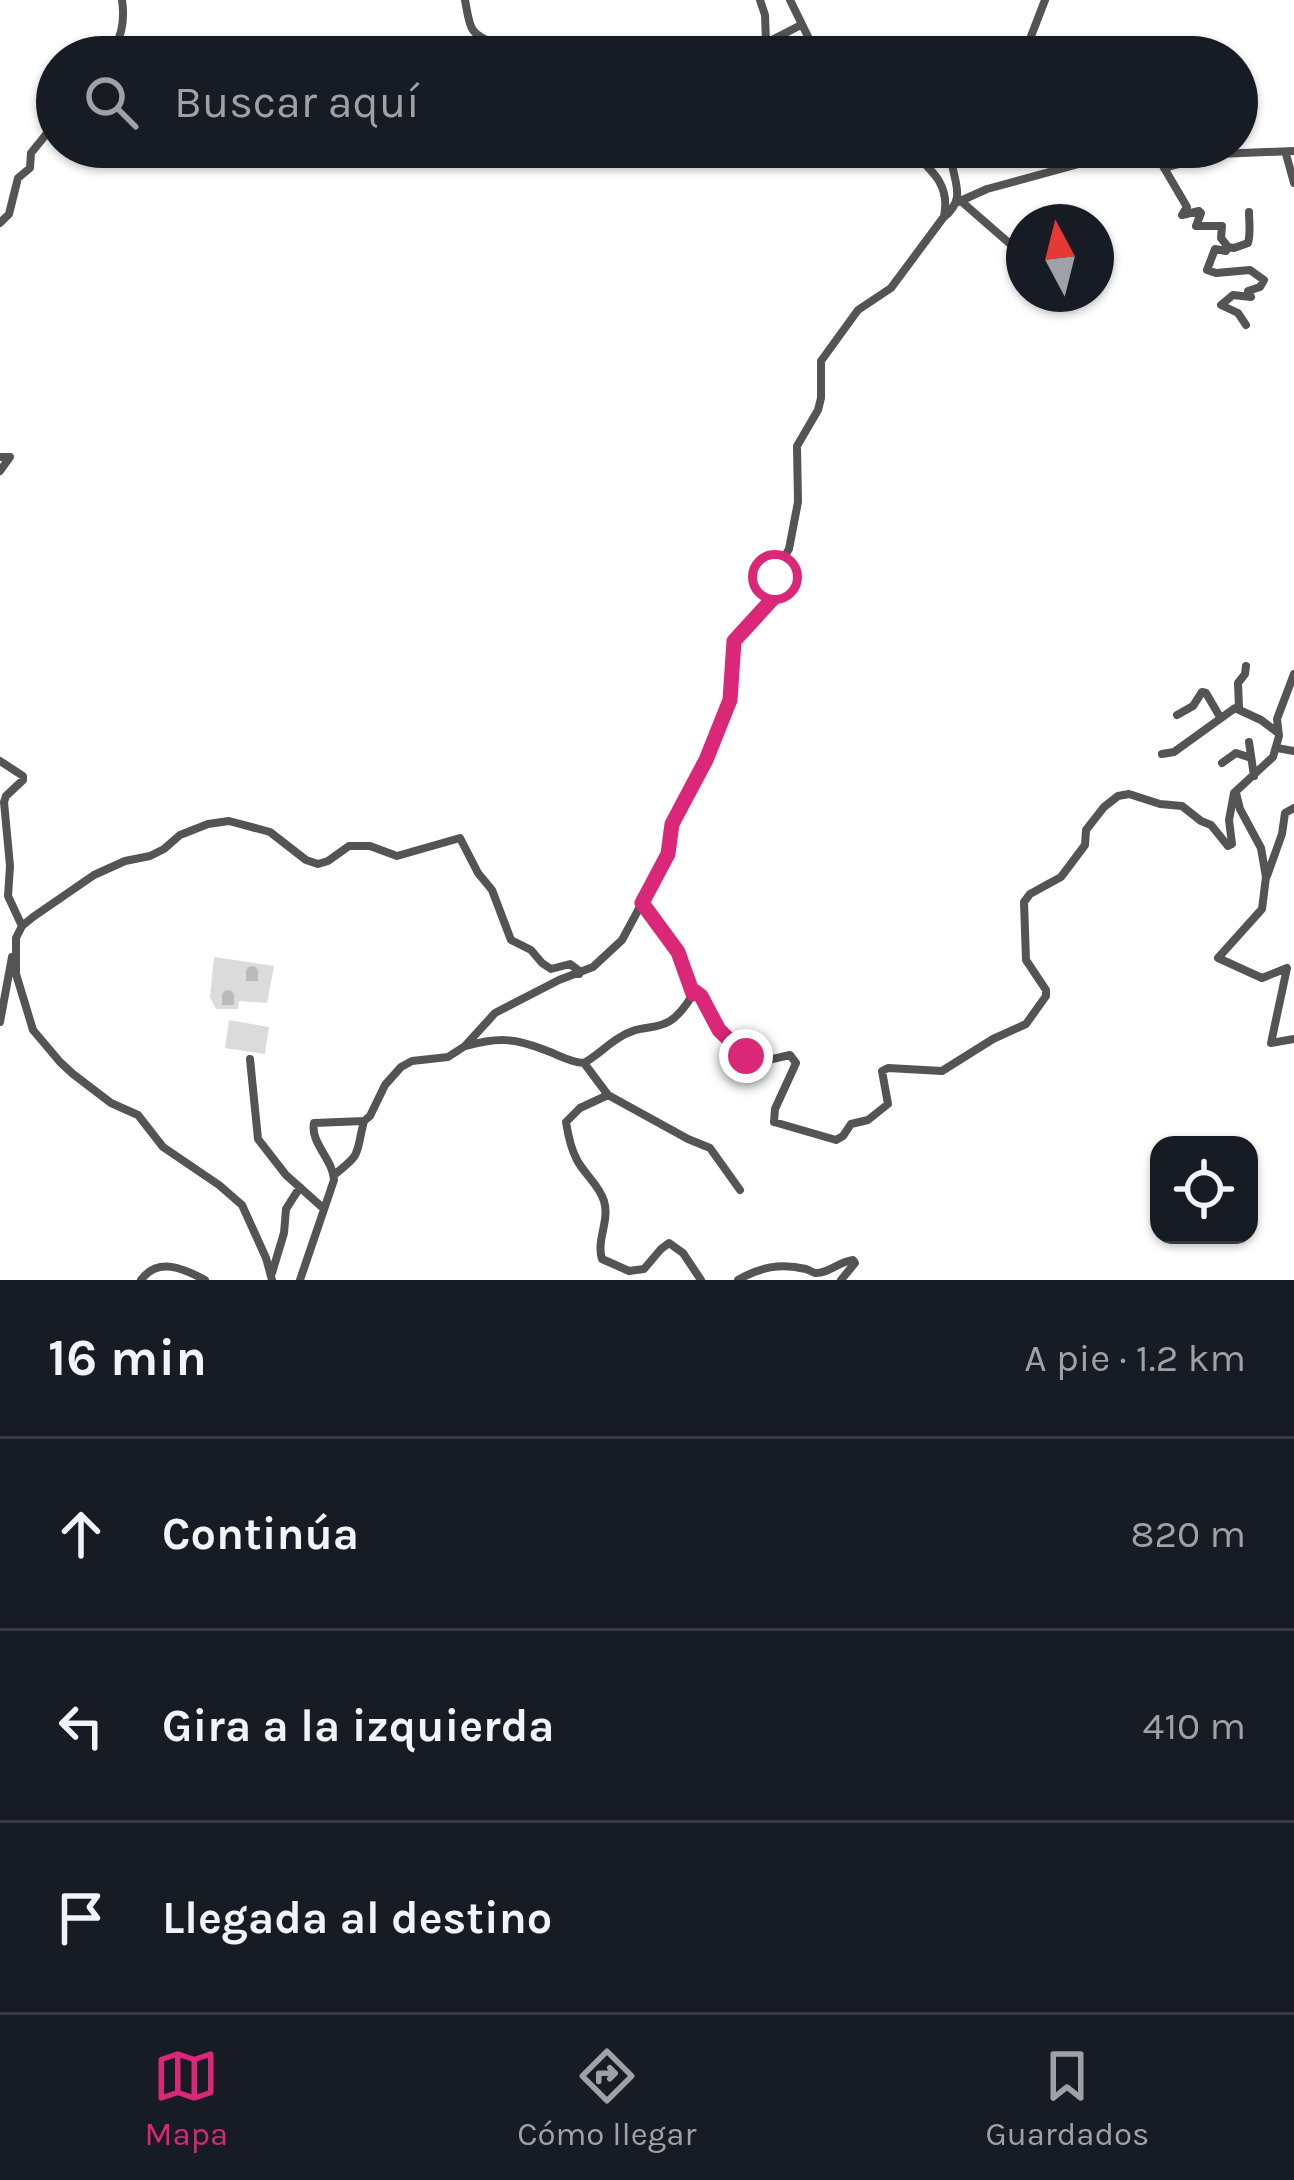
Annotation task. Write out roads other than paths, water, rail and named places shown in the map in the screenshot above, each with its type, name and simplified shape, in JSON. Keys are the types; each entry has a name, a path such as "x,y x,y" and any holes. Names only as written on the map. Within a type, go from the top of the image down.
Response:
{"street":[{"path":"120,36 122,0"},
{"path":"465,0 470,28 476,36"},
{"path":"760,0 766,36"},
{"path":"790,0 807,36"},
{"path":"1031,36 1045,0"},
{"path":"780,36 801,25"},
{"path":"0,223 9,214 18,178 30,168 36,147"},
{"path":"1258,153 1290,153 1294,185"},
{"path":"927,168 946,194 943,218"},
{"path":"953,168 959,202 1006,241"},
{"path":"465,1046 495,1013 593,967 622,940 668,854 672,824 706,760 730,700 734,641 790,580 774,574 789,550 798,502 797,446 818,410 821,361 859,310 891,288 959,202 987,189 1064,168"},
{"path":"1164,168 1187,207 1182,215 1199,211 1196,226 1222,226 1221,238 1228,247 1248,243 1249,212"},
{"path":"1228,247 1221,252 1215,249 1207,270 1250,270 1264,280 1248,291 1251,297 1232,295 1221,305 1246,325"},
{"path":"0,457 10,457 0,471"},
{"path":"1239,708 1238,682 1246,666"},
{"path":"584,1064 622,1036 671,1021 696,992 719,1030 751,1061 790,1055 796,1063 775,1109 774,1122 836,1141 851,1124 868,1120 888,1104 882,1071 942,1071 1026,1024 1046,990 1025,960 1024,902 1061,877 1085,845 1085,830 1118,796 1129,794 1182,806 1211,825 1228,846 1235,789 1274,757 1277,718 1294,674"},
{"path":"1177,716 1204,692 1220,717"},
{"path":"1162,754 1174,752 1235,708 1275,729 1279,736"},
{"path":"1249,742 1254,776"},
{"path":"1277,748 1294,752"},
{"path":"1222,763 1236,753 1251,758"},
{"path":"0,761 23,780 4,802 8,896 22,926"},
{"path":"1235,789 1240,809 1262,848 1266,877"},
{"path":"1294,808 1285,813 1262,909 1218,958 1262,978 1287,968 1271,1043 1294,1040"},
{"path":"0,1022 22,926 107,868 150,856 180,835 208,824 229,821 270,832 318,864 350,846 370,846 397,856 460,838 492,890 511,940 531,950 551,969 571,964 579,974"},
{"path":"642,903 678,952 693,994"},
{"path":"16,938 16,974 33,1030 73,1074 116,1106 138,1115 155,1139 242,1205 272,1277"},
{"path":"300,1280 334,1175 358,1154 364,1121 385,1085 412,1061 441,1060 465,1046 492,1039 509,1039 584,1064 608,1095 710,1148 740,1190"},
{"path":"250,1059 258,1139 282,1171 323,1208"},
{"path":"608,1095 580,1108 566,1123 578,1161 605,1204 602,1259 629,1271 644,1269 669,1243 683,1253 701,1280"},
{"path":"334,1175 314,1134 314,1123 364,1121"},
{"path":"272,1277 286,1209 299,1187"},
{"path":"738,1280 774,1265 814,1273 853,1260 841,1280"},
{"path":"141,1280 160,1266 180,1268 205,1280"}]}
